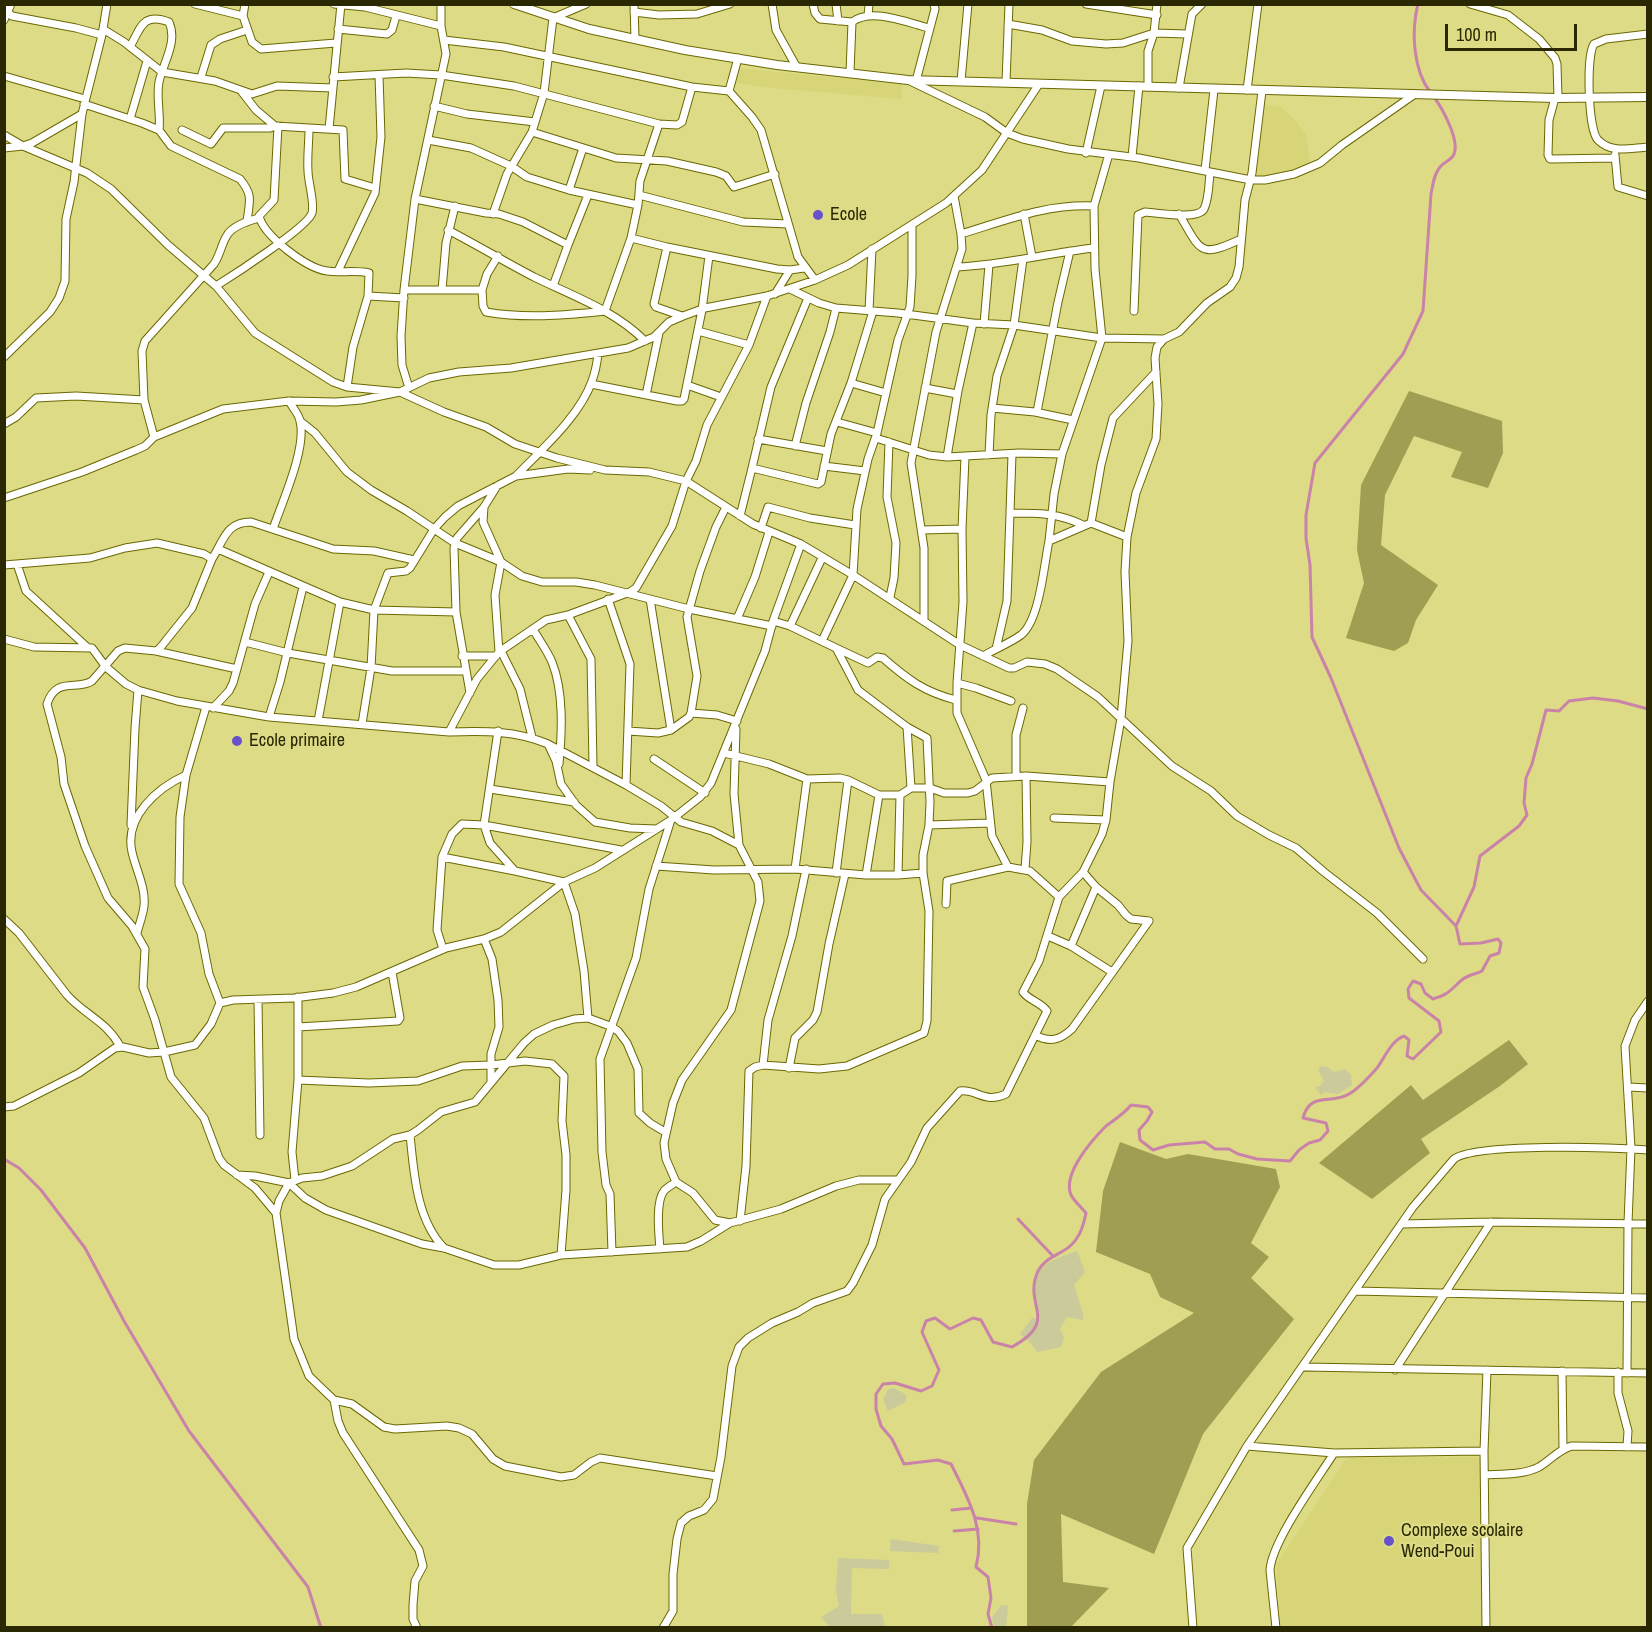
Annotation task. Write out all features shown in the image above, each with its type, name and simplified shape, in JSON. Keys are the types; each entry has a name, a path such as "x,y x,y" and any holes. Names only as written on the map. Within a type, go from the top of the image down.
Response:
{"street":[{"path":"4,357 50,312 59,298 65,281 66,219 82,114 103,32 107,4"},
{"path":"195,4 243,16"},
{"path":"245,4 243,16 247,30 252,42 261,49 336,43"},
{"path":"334,4 365,7 441,26"},
{"path":"409,388 402,365 401,336 404,294 415,199 446,54 441,26 441,4"},
{"path":"514,4 589,29 685,50 912,81 1557,98 1647,97"},
{"path":"553,18 586,4"},
{"path":"634,39 634,8 659,15 697,14 730,4"},
{"path":"772,4 777,30 796,66"},
{"path":"813,4 816,17 852,22 868,16 929,28"},
{"path":"836,4 838,21"},
{"path":"868,16 869,4"},
{"path":"912,81 935,9 934,4"},
{"path":"961,81 968,4"},
{"path":"1006,82 1009,4"},
{"path":"1086,4 1156,15"},
{"path":"1132,157 1157,4"},
{"path":"1179,88 1192,14 1202,4"},
{"path":"1246,90 1258,4"},
{"path":"1470,4 1508,15 1539,39 1555,58 1557,98 1548,129 1550,159 1615,158"},
{"path":"329,129 341,5"},
{"path":"8,8 12,16 103,32 130,47 162,72 201,77 242,92 255,93 277,86 333,88"},
{"path":"4,20 8,8"},
{"path":"338,29 387,34 392,30 396,16"},
{"path":"130,47 145,21 158,18 169,22 172,29 172,40 158,85 159,130 171,146 240,179 250,195 248,222"},
{"path":"493,214 511,166 531,132 544,93 553,18"},
{"path":"850,72 852,22"},
{"path":"1008,24 1042,30 1065,39 1106,44 1123,43 1154,33 1187,34"},
{"path":"201,77 211,45 220,39 247,30"},
{"path":"1647,34 1606,39 1592,46 1590,98 1596,139 1616,149 1647,147"},
{"path":"444,40 504,47 692,87 729,91 761,130 798,257 814,280"},
{"path":"729,91 738,58"},
{"path":"130,119 147,61"},
{"path":"333,77 406,73 441,75 514,86 659,124 677,125 682,122 692,87"},
{"path":"338,271 374,196 381,137 379,75"},
{"path":"4,76 85,101 159,130"},
{"path":"912,81 985,117 1008,133 1046,145 1086,153 1132,157 1251,180 1279,178 1312,167 1415,94"},
{"path":"4,498 82,472 145,446 154,437 223,409 289,401 361,400 400,392 429,378 459,372 511,368 628,348 645,341 669,322 682,316 771,295 840,270 946,203 982,170 1039,84"},
{"path":"1086,153 1101,86"},
{"path":"1134,311 1138,215 1142,212 1192,216 1203,211 1214,90"},
{"path":"663,1628 673,1611 673,1574 681,1523 710,1504 717,1476 732,1366 739,1347 748,1338 772,1323 813,1303 847,1291 853,1284 872,1245 885,1198 919,1149 927,1128 960,1091 970,1091 985,1097 1006,1095 1047,1011 1044,1006 1023,993 1039,961 1059,897 1083,872 1099,841 1106,820 1121,718 1128,641 1125,572 1127,537 1136,493 1156,439 1157,347 1164,339 1179,332 1207,303 1230,287 1239,267 1245,200 1251,180 1262,91"},
{"path":"242,92 256,110 277,126"},
{"path":"434,106 467,114 535,122"},
{"path":"4,148 23,146 82,114"},
{"path":"605,311 632,238 640,181 659,124"},
{"path":"182,130 211,144 223,128 277,126 344,131 345,180 375,188"},
{"path":"154,437 144,400 142,351 145,340 204,276 218,258 228,234 259,218 274,200 277,126"},
{"path":"216,286 249,265 301,226 312,214 308,172 309,129"},
{"path":"531,132 616,158 667,161 716,172 726,176 734,187 775,174"},
{"path":"4,135 23,146 87,173 111,189 168,245 216,286 255,333 333,382 347,387 400,392 444,412 486,427 515,444 605,470"},
{"path":"428,140 471,148 511,166 527,177 588,195 638,205"},
{"path":"569,190 583,148"},
{"path":"1616,149 1618,187 1647,196"},
{"path":"983,656 1022,635 1032,619 1049,541 1062,454 1102,338 1094,248 1094,206 1109,154"},
{"path":"552,286 588,195"},
{"path":"639,195 742,222 788,224"},
{"path":"924,621 925,569 922,530 911,469 940,319 962,249 954,196"},
{"path":"415,199 523,222 568,244"},
{"path":"442,290 448,230 455,206"},
{"path":"961,234 1056,206 1094,206"},
{"path":"1024,214 1032,257"},
{"path":"1179,214 1194,240 1205,250 1221,248 1241,239"},
{"path":"259,218 291,253 308,265 327,271 369,273 368,296 353,347 347,387"},
{"path":"822,641 854,575 855,525 865,471 910,307 912,226"},
{"path":"448,230 552,286 605,311 627,324 645,341"},
{"path":"632,238 710,256 790,270 804,268"},
{"path":"667,247 654,304 656,307 682,316"},
{"path":"957,267 988,265 1094,248"},
{"path":"752,468 818,484 821,482 827,451 851,382 871,311 872,249"},
{"path":"1037,412 1070,251"},
{"path":"498,256 487,274 482,290 483,306 486,312 514,317 541,317 605,311"},
{"path":"591,384 682,401 698,331 710,256"},
{"path":"989,455 992,408 999,367 1014,325 1023,259"},
{"path":"984,324 988,265"},
{"path":"449,732 477,679 499,653 546,620 568,615 630,592 645,575 672,526 707,425 749,345 771,295 790,270"},
{"path":"790,289 836,308 973,323 1014,325 1102,338 1164,339"},
{"path":"368,296 442,290 482,290"},
{"path":"740,516 774,380 808,298"},
{"path":"795,446 836,308"},
{"path":"947,457 957,394 973,323"},
{"path":"646,395 659,331"},
{"path":"698,331 749,345"},
{"path":"362,724 370,668 374,610 388,573 406,571 444,517 458,506 516,476 561,430 591,384 598,354"},
{"path":"1091,523 1101,465 1113,418 1156,372"},
{"path":"851,382 886,393"},
{"path":"687,385 721,398"},
{"path":"925,388 957,394"},
{"path":"4,424 16,417 36,398 76,396 144,400"},
{"path":"289,401 300,421 315,433 347,472 371,490 455,543 501,562 522,576 542,582 576,582 630,592 689,609 737,619 790,626 868,663 877,657 883,658 910,681 934,694 956,700"},
{"path":"992,408 1037,412 1073,420"},
{"path":"273,529 298,453 300,421"},
{"path":"837,422 914,450 947,457 1062,454"},
{"path":"758,439 827,451"},
{"path":"890,442 887,497 897,543 890,597"},
{"path":"996,649 1007,601 1012,454"},
{"path":"965,457 962,529 963,602 957,713 986,780 992,836 1008,867"},
{"path":"824,465 865,471"},
{"path":"516,476 568,469 605,470 649,472 686,482 761,528 801,544 854,575 960,645 1012,669 1032,662 1057,669 1098,697 1172,766 1211,791 1237,816 1296,848 1377,913 1423,959"},
{"path":"470,693 456,612 455,543 484,507 497,486"},
{"path":"484,507 483,522 501,562 495,595 499,653 520,689 532,737"},
{"path":"628,731 658,733 671,730 691,712 697,675 687,617 710,546 726,507"},
{"path":"761,528 768,507 810,518 855,525"},
{"path":"1011,513 1064,516 1083,525"},
{"path":"156,651 172,635 192,608 212,559 231,527 238,522 251,522 333,549 374,551 414,560"},
{"path":"1049,541 1091,523 1127,537"},
{"path":"922,530 962,529"},
{"path":"737,619 769,532"},
{"path":"4,565 90,558 125,548 157,543 204,554 212,559"},
{"path":"220,1003 233,1000 333,993 356,987 443,949 484,939 501,932 564,882 595,868 656,830 705,793 724,753 751,681 765,651 772,624 801,544"},
{"path":"218,549 340,602 374,610 456,612"},
{"path":"790,626 822,558"},
{"path":"16,564 26,591 87,647"},
{"path":"4,1107 14,1106 79,1073 115,1047 120,1046 149,1053 195,1045 211,1024 220,1003 209,974 201,933 179,884 180,817 186,775 209,707 229,691 255,604 269,572"},
{"path":"269,717 288,653 303,587"},
{"path":"608,599 630,664 626,785"},
{"path":"650,599 671,730"},
{"path":"318,721 340,602"},
{"path":"568,615 591,659 592,766"},
{"path":"533,629 551,660 556,674 560,716 558,771"},
{"path":"4,639 34,648 92,648 106,667 126,684 138,690 209,707 269,717 449,732 498,731 532,737 626,785 661,806 672,818 712,831 739,845"},
{"path":"245,642 328,662 370,668 411,673 465,671"},
{"path":"237,669 156,651 125,648 118,651 106,667 88,684 66,684 50,696 47,704 61,757 64,784 85,846 108,898 137,933 145,949 142,987 155,1020 171,1077 204,1118 219,1158 226,1168 255,1188 276,1213"},
{"path":"740,1221 746,1166 748,1073 751,1069 763,1065 789,1068 847,1066 926,1031 929,911 922,873 929,825 930,788 927,738 907,727 858,690 836,648"},
{"path":"462,656 499,653"},
{"path":"957,683 1011,700"},
{"path":"137,933 143,914 144,898 132,853 131,826 138,690"},
{"path":"1016,776 1016,735 1023,708"},
{"path":"691,712 717,715 736,723"},
{"path":"730,1223 715,1220 693,1193 676,1182 666,1160 665,1132 682,1080 735,1001 760,901 758,882 739,845 734,794 736,723"},
{"path":"907,727 911,788"},
{"path":"498,731 484,825 490,843 515,871"},
{"path":"548,744 561,784 574,802 595,822 656,830"},
{"path":"724,753 769,764 807,779 848,780 879,795 900,795 911,788 930,788 944,793 968,793 975,791 986,780 1016,776 1110,782"},
{"path":"654,759 705,793"},
{"path":"131,826 161,789 186,775"},
{"path":"1025,869 1026,776"},
{"path":"795,869 807,779"},
{"path":"836,873 848,780"},
{"path":"490,789 574,802"},
{"path":"866,875 879,795"},
{"path":"898,875 900,795"},
{"path":"612,1252 610,1194 603,1164 599,1064 610,1026 636,958 649,888 672,818"},
{"path":"1054,818 1106,820"},
{"path":"929,825 990,823"},
{"path":"443,949 437,930 442,857 452,834 462,824 484,825 621,850"},
{"path":"442,857 564,882"},
{"path":"656,866 714,870 806,869 866,875 922,873"},
{"path":"946,904 946,882 948,880 1008,867 1025,869 1037,876 1059,897"},
{"path":"763,1065 768,1020 792,936 806,869"},
{"path":"1035,1035 1049,1041 1066,1035 1072,1029 1149,921 1131,918 1096,887 1083,872"},
{"path":"789,1068 795,1038 813,1020 817,1012 845,874"},
{"path":"564,882 576,914 588,1018"},
{"path":"1071,946 1096,887"},
{"path":"4,919 19,933 75,1004 112,1032 120,1046"},
{"path":"1048,936 1071,946 1112,972"},
{"path":"484,939 492,959 498,1000 499,1028 491,1054 491,1081"},
{"path":"298,1027 398,1021 400,1018 392,972"},
{"path":"298,997 298,1080 292,1182 279,1201 276,1213 294,1339 309,1376 334,1400 352,1404 384,1427 447,1426 459,1428 472,1434 493,1459 505,1466 520,1470 568,1477 600,1458 717,1476"},
{"path":"258,1000 260,1135"},
{"path":"1627,1373 1631,1148 1625,1046 1635,1020 1647,1001"},
{"path":"237,1175 292,1182 329,1174 352,1166 393,1139 410,1135 441,1112 475,1102 534,1034 573,1018 588,1018 618,1031 627,1043 637,1065 639,1113 665,1132"},
{"path":"298,1080 369,1083 418,1081 462,1066 525,1061 552,1064 564,1076 562,1121 566,1155 566,1190 561,1255"},
{"path":"1628,1088 1647,1088"},
{"path":"410,1135 421,1207 434,1238 444,1248"},
{"path":"1193,1628 1187,1548 1247,1446 1413,1207 1454,1159 1464,1154 1525,1148 1647,1150"},
{"path":"292,1182 305,1198 326,1210 422,1244 444,1248 494,1265 507,1266 561,1255 694,1245 730,1223 781,1209 836,1186 859,1180 897,1180"},
{"path":"660,1249 661,1196 664,1190 676,1182"},
{"path":"1402,1224 1491,1222 1647,1224"},
{"path":"1395,1370 1491,1222"},
{"path":"1356,1291 1647,1298"},
{"path":"1304,1366 1395,1370 1647,1373"},
{"path":"1486,1628 1484,1451 1487,1370"},
{"path":"1562,1371 1563,1449"},
{"path":"1618,1372 1618,1393 1628,1431 1627,1446"},
{"path":"334,1400 343,1433 419,1550 423,1566 415,1581 416,1593 413,1605 413,1619 417,1628"},
{"path":"1247,1446 1334,1453 1484,1451"},
{"path":"1485,1475 1521,1472 1537,1468 1563,1449 1572,1446 1647,1448"},
{"path":"1276,1628 1270,1560 1292,1519 1334,1453"}],"shaded area":[{"path":"735,68 903,84 901,99 762,87 731,82"},
{"path":"1260,104 1281,107 1306,134 1311,170 1254,179"},
{"path":"1409,391 1502,421 1503,453 1488,488 1451,477 1462,452 1414,436 1385,495 1381,545 1438,585 1416,620 1408,643 1394,651 1346,638 1364,583 1357,550 1361,485"},
{"path":"1509,1040 1528,1064 1500,1086 1421,1139 1430,1153 1372,1199 1319,1163 1411,1085 1423,1100"},
{"path":"1120,1142 1166,1159 1188,1154 1276,1169 1280,1187 1251,1243 1269,1257 1251,1278 1294,1319 1203,1434 1154,1554 1061,1514 1063,1582 1109,1588 1071,1627 1027,1627 1027,1504 1034,1460 1101,1372 1194,1313 1160,1297 1150,1274 1096,1252 1103,1191"},
{"path":"1477,1457 1481,1462 1482,1627 1281,1627 1276,1565 1344,1462 1350,1458"}],"green space":[{"path":"1321,1066 1334,1072 1345,1069 1351,1075 1352,1085 1338,1094 1325,1092 1321,1095 1315,1087 1320,1086 1324,1081 1318,1069"},
{"path":"1077,1251 1085,1272 1074,1285 1083,1320 1067,1317 1060,1329 1064,1338 1061,1347 1037,1352 1020,1334 1032,1318 1038,1319 1035,1292 1038,1274 1051,1262"},
{"path":"894,1388 905,1394 907,1398 904,1403 888,1411 883,1399 888,1389"},
{"path":"891,1539 939,1546 938,1553 890,1551"},
{"path":"838,1558 889,1560 889,1569 852,1568 851,1614 882,1614 885,1627 830,1627 821,1617 839,1606 836,1590"},
{"path":"1001,1605 1008,1606 1006,1627 994,1627 992,1617"}],"waterway":[{"path":"1418,4 1415,50 1420,72 1430,92"},
{"path":"1434,97 1449,124 1455,148 1453,156 1438,170 1432,187 1423,311 1403,354 1315,463 1306,515 1306,538 1310,565 1312,637 1331,678 1399,848 1421,890 1456,926"},
{"path":"992,1628 988,1614 991,1598 988,1577 976,1567 979,1540 974,1514 951,1464 938,1460 904,1464 892,1439 881,1426 876,1409 876,1394 883,1384 895,1383 921,1391 932,1386 939,1370 922,1332 926,1321 935,1318 950,1329 973,1318 981,1320 993,1342 1012,1347 1027,1337 1038,1320 1034,1294 1034,1283 1038,1271 1046,1261 1072,1244 1083,1224 1086,1213 1072,1197 1069,1187 1074,1168 1086,1148 1100,1132 1131,1105 1148,1107 1152,1112 1139,1130 1140,1140 1153,1150 1169,1145 1205,1142 1215,1149 1229,1149 1257,1159 1290,1161 1299,1150 1309,1143 1320,1140 1328,1131 1326,1123 1303,1118 1311,1104 1316,1101 1342,1097 1352,1092 1377,1068 1399,1038 1404,1036 1409,1040 1407,1056 1413,1059 1441,1032 1439,1021 1409,998 1408,989 1413,981 1421,984 1425,993 1433,999 1447,993 1465,978 1482,971 1490,956 1499,953 1501,943 1498,939 1460,944 1456,926 1474,887 1480,856 1519,826 1527,815 1524,803 1526,778 1532,764 1546,710 1559,711 1569,701 1593,698 1618,701 1648,709"},
{"path":"4,1159 19,1168 41,1190 85,1248 124,1321 189,1431 308,1587 321,1628"},
{"path":"1018,1219 1052,1255"},
{"path":"952,1510 971,1508"},
{"path":"977,1518 1016,1524"},
{"path":"954,1531 978,1529"}],"place":[{"name":"Ecole","path":"818,215"},
{"name":"Ecole primaire","path":"237,741"},
{"name":"Complexe scolaire Wend-Poui","path":"1389,1541"}]}
